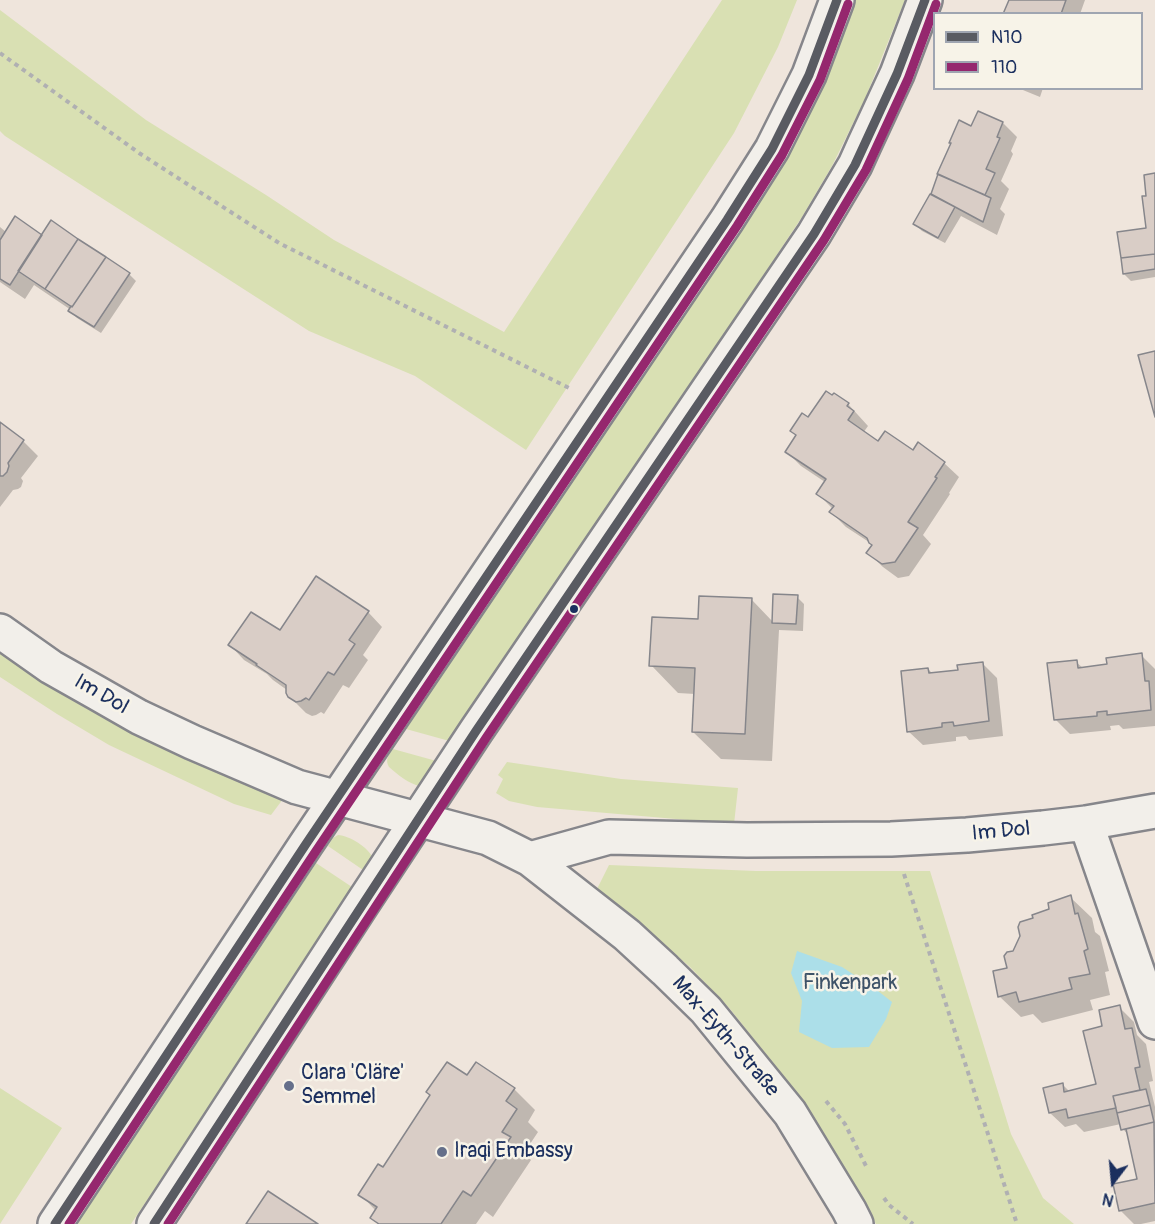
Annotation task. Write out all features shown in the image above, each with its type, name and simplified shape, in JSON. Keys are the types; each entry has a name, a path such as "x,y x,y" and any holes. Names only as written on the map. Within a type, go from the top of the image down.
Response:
{"street":[{"path":"55,1224 337,798 727,220 772,149 809,75 837,0"},
{"path":"154,1224 418,819 814,234 860,155 897,74 925,0"},
{"name":"Im Dol","path":"0,631 51,666 139,717 192,742 297,787 488,838 530,859 609,837 747,840 891,839 967,835 1086,823 1155,811"},
{"path":"1086,823 1155,1022"},
{"name":"Max-Eyth-Straße","path":"530,859 627,935 706,1010 790,1113 856,1224"}],"path":[{"path":"0,53 138,153 279,243 575,391"},
{"path":"901,865 1017,1224"}],"green space":[{"path":"722,0 797,0 778,47 734,133 526,450 415,376 309,331 0,131 0,10 146,120 334,240 504,332"},
{"path":"856,0 905,0 865,99 832,166 802,217 453,742 406,729 744,223 828,69"},
{"path":"0,653 64,695 110,721 183,756 283,799 271,815 234,804 109,745 0,677"},
{"path":"393,749 440,762 420,786 416,785 389,767 387,762"},
{"path":"507,762 621,779 738,788 734,824 537,807 509,801 496,793 503,779 498,775"},
{"path":"338,835 348,837 371,854 373,858 366,872 328,846"},
{"path":"316,863 355,889 131,1224 75,1224"},
{"name":"Finkenpark","path":"609,865 756,871 930,871 1011,1134 1043,1198 1074,1224 876,1224 825,1136 783,1076 730,1009 690,967 645,929 595,893"},
{"path":"0,1088 62,1128 0,1224"}],"water":[{"path":"797,951 842,967 892,1002 886,1019 869,1047 832,1048 799,1032 802,1001 791,973"}],"building":[{"path":"1009,0 1066,0 1062,12 1004,12"},
{"path":"978,111 1003,122 997,137 1000,138 986,169 995,173 985,195 937,174 959,120 971,126"},
{"path":"1155,173 1155,254 1121,258 1117,232 1146,228 1142,196 1146,196 1144,175"},
{"path":"938,174 991,198 983,222 931,194"},
{"path":"930,194 955,207 938,238 913,224"},
{"path":"15,216 42,235 10,285 0,279 0,240"},
{"path":"51,220 78,239 45,289 18,271"},
{"path":"78,239 106,257 72,307 45,289"},
{"path":"1155,254 1155,269 1123,274 1121,258"},
{"path":"106,257 130,273 94,327 68,311"},
{"path":"1155,351 1155,417 1138,355"},
{"path":"826,391 832,395 834,393 849,403 847,406 854,411 848,420 878,441 885,431 913,450 918,442 945,462 908,522 918,528 895,562 882,564 866,553 872,545 867,538 829,512 834,506 816,494 826,479 785,452 796,435 790,431 802,413 808,417"},
{"path":"0,422 24,440 8,463 7,472 3,476 0,476"},
{"path":"316,576 369,611 349,640 355,644 334,675 328,672 309,700 306,698 296,702 288,697 286,685 228,645 251,612 280,630"},
{"path":"773,594 798,595 796,624 772,623"},
{"path":"699,596 752,598 745,734 692,732 695,668 649,666 652,617 698,619"},
{"path":"1142,653 1145,681 1149,681 1151,710 1107,715 1107,711 1097,712 1097,716 1054,720 1047,663 1077,660 1078,668 1107,664 1106,658"},
{"path":"983,662 989,721 954,726 953,722 942,723 942,727 907,732 901,671 928,668 929,673 958,670 957,665"},
{"path":"1071,895 1075,914 1078,913 1088,949 1084,951 1090,974 1069,978 1072,989 1019,1002 1016,992 998,997 993,971 1007,968 1004,956 1007,952 1013,951 1020,936 1018,927 1020,922 1049,909 1048,903"},
{"path":"1120,1005 1125,1029 1132,1028 1140,1067 1135,1068 1140,1090 1113,1096 1116,1108 1068,1118 1066,1109 1049,1113 1043,1088 1063,1083 1064,1092 1096,1084 1083,1031 1102,1026 1099,1010"},
{"path":"447,1062 467,1075 476,1062 515,1088 506,1101 517,1109 502,1132 511,1137 471,1196 463,1191 441,1224 379,1224 370,1218 377,1207 358,1195 378,1164 383,1167 430,1095 426,1092"},
{"path":"1146,1089 1150,1105 1117,1113 1113,1096"},
{"path":"1150,1105 1154,1122 1121,1130 1117,1113"},
{"path":"1154,1122 1155,1203 1119,1211 1113,1184 1137,1179 1126,1129"},
{"path":"268,1191 318,1224 246,1224"}],"transit line":[{"name":"N10","path":"55,1224 306,844 727,220 772,149 809,75 837,0"},
{"name":"N10","path":"154,1224 476,731 814,234 855,165 897,74 925,0"},
{"name":"110","path":"69,1224 316,851 737,226 782,155 820,80 848,4"},
{"name":"110","path":"933,12 936,4"},
{"name":"110","path":"168,1224 486,738 824,240 866,170 908,79 933,12"}],"place":[{"name":"Clara 'Cläre' Semmel","path":"289,1086"},
{"name":"Iraqi Embassy","path":"442,1152"}]}
